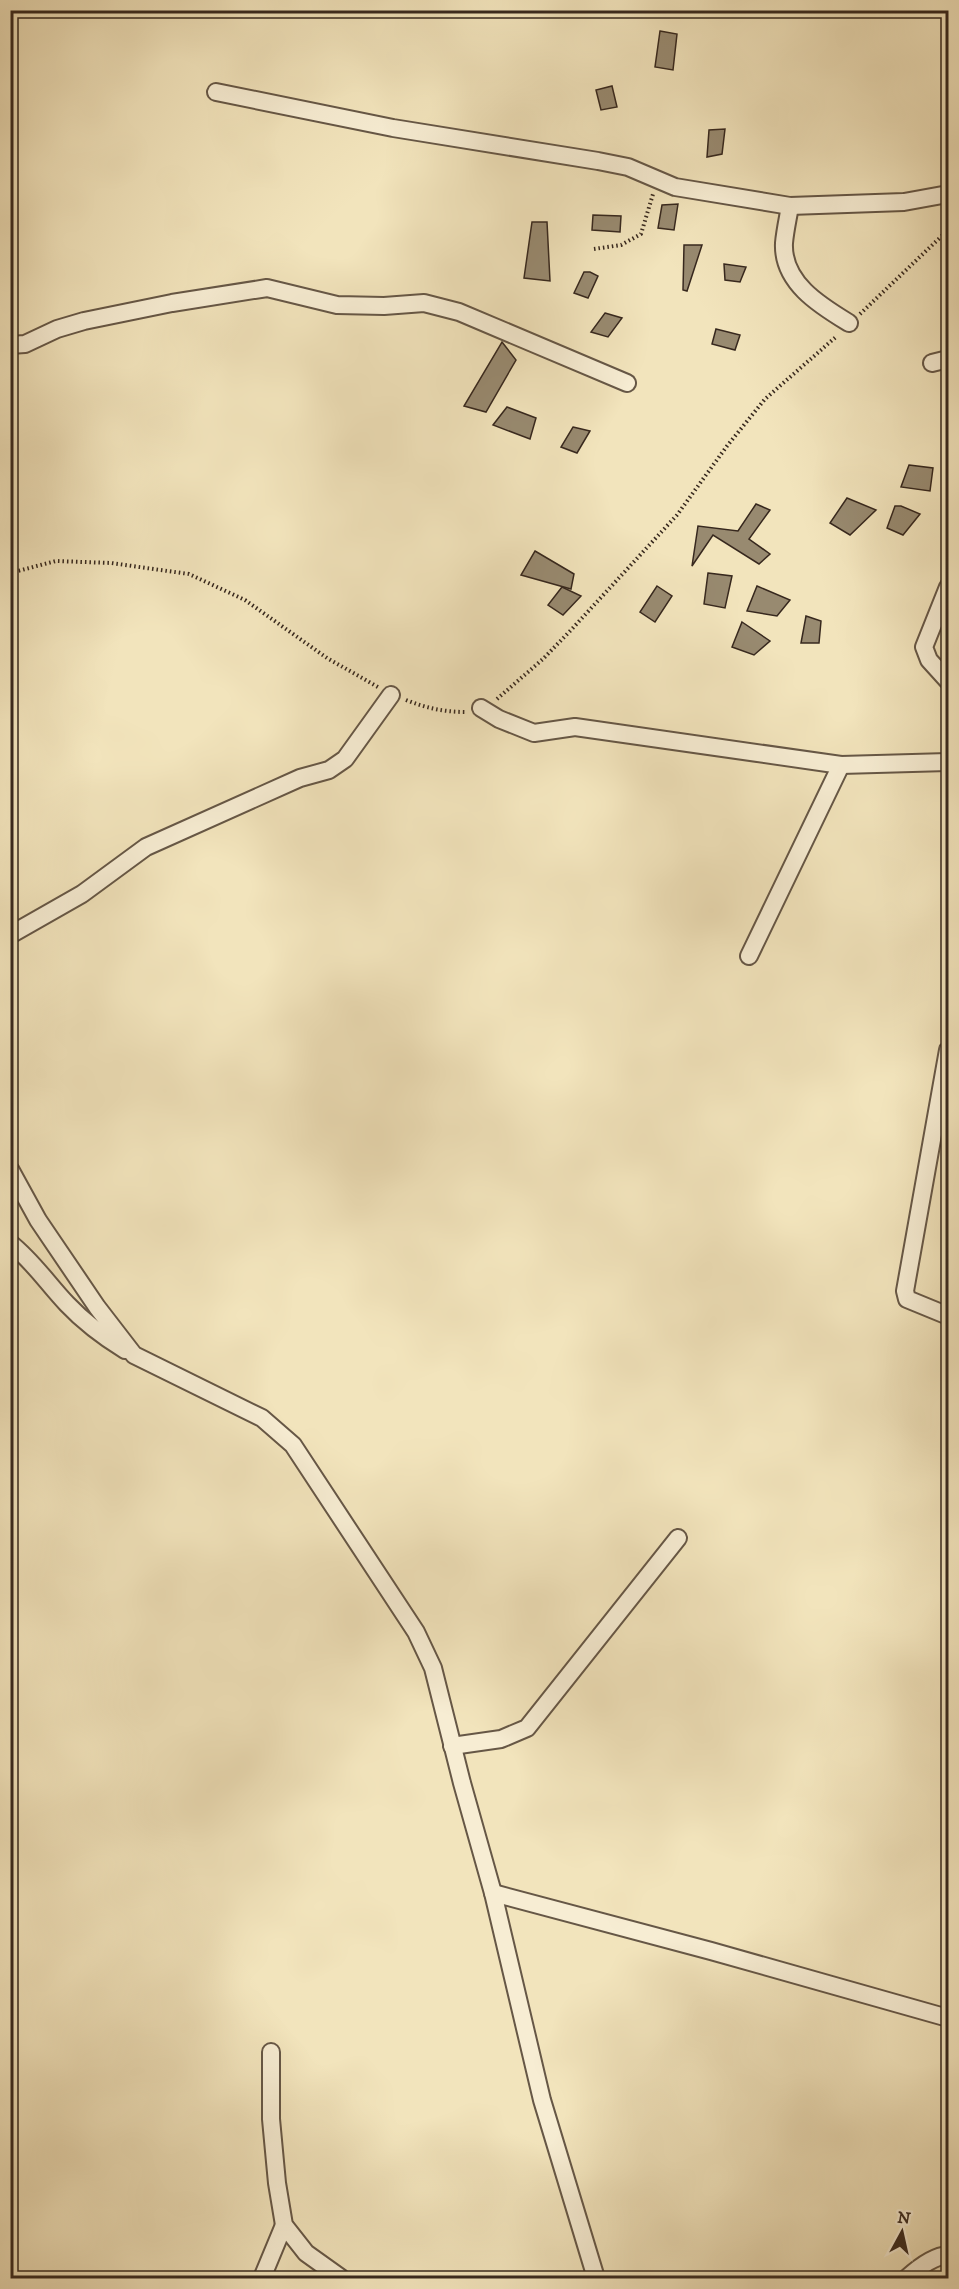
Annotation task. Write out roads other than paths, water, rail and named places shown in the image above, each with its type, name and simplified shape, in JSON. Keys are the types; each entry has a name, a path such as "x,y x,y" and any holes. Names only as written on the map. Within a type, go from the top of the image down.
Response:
{"street":[{"path":"216,92 393,129 628,167 675,187 790,206 904,202 948,194"},
{"path":"790,206 784,245 786,261 794,278 817,304 849,323"},
{"path":"10,345 25,344 57,329 84,321 172,303 267,288 337,305 376,306 424,303 459,312 627,382"},
{"path":"948,587 924,648 929,660 948,681"},
{"path":"10,936 82,894 146,847 300,778 329,770 345,759 391,694"},
{"path":"481,708 506,722 534,733 575,727 840,765 948,762"},
{"path":"749,956 840,765"},
{"path":"948,1050 905,1291 907,1299 948,1320"},
{"path":"10,1169 38,1220 134,1355"},
{"path":"10,1243 29,1258 75,1312 101,1335 134,1355 262,1418 293,1445 416,1632 433,1668 493,1893 542,2100 596,2278"},
{"path":"452,1746 501,1739 526,1728 678,1538"},
{"path":"493,1893 711,1951 948,2018"},
{"path":"271,2052 271,2119 284,2226 306,2253 341,2278"},
{"path":"262,2278 284,2226"},
{"path":"907,2278 919,2267 948,2255"}]}
